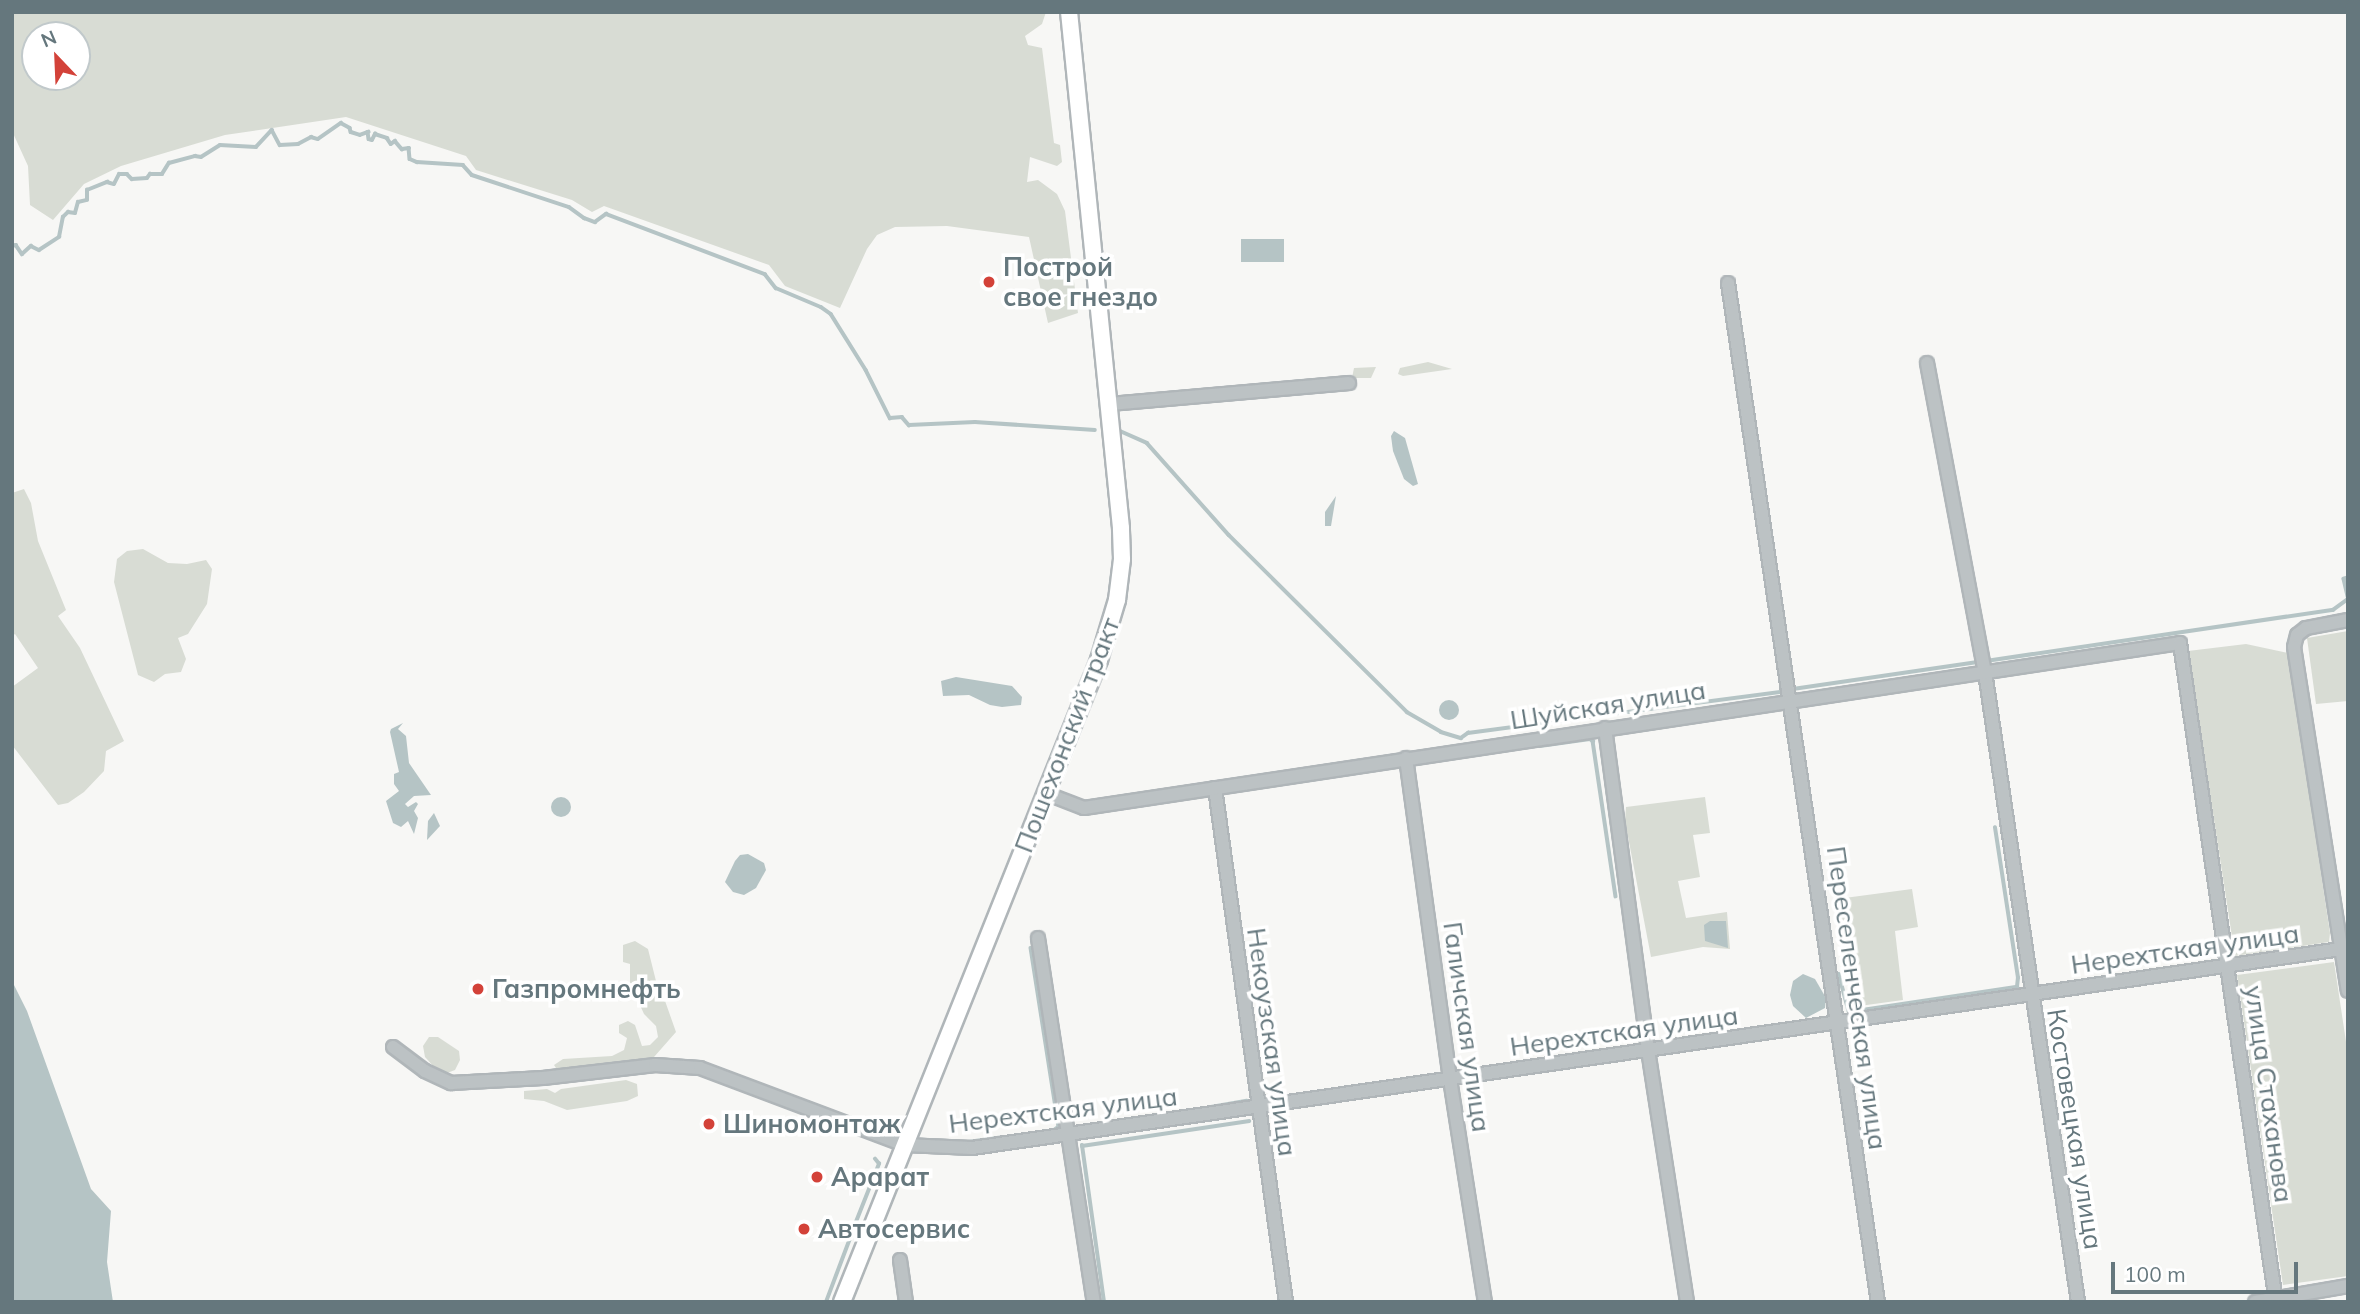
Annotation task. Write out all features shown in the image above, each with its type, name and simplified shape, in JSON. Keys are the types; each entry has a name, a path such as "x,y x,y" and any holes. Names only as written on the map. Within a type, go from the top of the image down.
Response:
{"main road":[{"name":"Пошехонский тракт","path":"842,1302 1099,660 1112,623 1121,580 1121,528 1110,404 1069,12"}],"street":[{"name":"Переселенческая улица","path":"1728,283 1878,1302"},
{"name":"Костовецкая улица","path":"1927,363 1983,665 2078,1302"},
{"path":"1110,404 1349,383"},
{"path":"2348,620 2306,628 2297,635 2294,654 2345,948 2348,991"},
{"name":"Шуйская улица","path":"1045,793 1084,808 1605,728 1789,694 1983,665 2180,643"},
{"name":"улица Стаханова","path":"2180,643 2275,1300"},
{"path":"1605,728 1648,1050 1687,1302"},
{"name":"Галичская улица","path":"1406,758 1450,1079 1485,1302"},
{"name":"Некоузская улица","path":"1215,788 1286,1302"},
{"path":"1038,937 1094,1302"},
{"name":"Нерехтская улица","path":"393,1047 425,1071 451,1083 543,1078 655,1065 700,1068 905,1145 972,1148 2345,948"},
{"path":"900,1260 906,1302"},
{"path":"2255,1302 2348,1286"}],"shaded area":[{"path":"12,12 1046,12 1042,24 1025,36 1028,45 1042,48 1054,143 1060,145 1062,162 1057,166 1030,157 1027,182 1038,180 1057,194 1065,211 1078,313 1048,323 1029,237 947,226 895,227 877,235 867,249 840,308 785,286 769,265 604,206 592,212 572,200 476,170 466,156 346,117 225,135 121,166 84,184 53,220 30,205 28,166 12,131"},
{"path":"1241,239 1284,239 1284,262 1241,262"},
{"path":"1428,362 1452,369 1403,376 1398,374 1400,368"},
{"path":"1376,367 1371,378 1352,378 1354,368"},
{"path":"1394,431 1405,438 1418,484 1413,486 1404,479 1393,451 1391,436"},
{"path":"24,489 31,503 38,541 66,610 58,616 80,648 124,741 106,751 104,771 84,792 68,803 58,805 12,745 12,687 38,668 15,634 12,636 12,493"},
{"path":"1336,496 1331,526 1325,526 1325,512"},
{"path":"143,549 168,563 187,564 206,560 212,569 207,604 188,634 178,638 186,659 181,672 165,674 154,682 138,675 114,582 117,559 127,551"},
{"path":"2348,631 2348,701 2316,704 2307,638"},
{"path":"2246,644 2288,653 2330,933 2329,942 2235,956 2188,651"},
{"path":"956,677 1012,686 1022,697 1021,705 1002,707 990,705 969,695 943,696 941,681"},
{"path":"1449,700 1456,703 1459,710 1456,717 1449,720 1442,717 1439,710 1442,703"},
{"path":"403,723 398,729 406,736 409,763 431,795 414,796 405,804 408,807 416,802 418,804 414,811 418,818 414,834 408,821 401,827 393,823 386,801 399,791 394,784 394,774 399,772 390,732"},
{"path":"561,797 568,800 571,807 568,814 561,817 554,814 551,807 554,800"},
{"path":"1705,797 1710,833 1693,835 1700,877 1678,881 1686,918 1727,912 1730,949 1703,947 1651,957 1625,821 1626,807"},
{"path":"434,813 440,826 427,840 428,821"},
{"path":"748,854 764,863 766,870 756,888 744,895 733,892 725,882 735,861 740,855"},
{"path":"1912,889 1918,927 1895,931 1903,1000 1852,1007 1837,899"},
{"path":"1710,921 1726,921 1728,948 1705,941 1704,925"},
{"path":"635,941 648,949 656,981 667,983 664,998 676,1032 654,1057 558,1071 554,1065 563,1059 612,1056 624,1050 627,1038 619,1033 619,1025 628,1021 635,1025 642,1046 650,1045 658,1037 656,1026 644,1014 630,983 630,964 623,962 623,945"},
{"path":"2334,962 2348,1055 2348,1276 2283,1285 2237,975"},
{"path":"1803,974 1815,979 1826,998 1825,1008 1806,1018 1793,1006 1790,995 1793,981"},
{"path":"12,981 27,1011 91,1189 111,1211 107,1262 113,1302 12,1302"},
{"path":"429,1037 438,1037 459,1051 460,1060 455,1070 447,1073 434,1067 425,1057 423,1046"},
{"path":"626,1080 637,1084 638,1096 627,1101 567,1110 544,1101 524,1099 524,1091 547,1089 555,1093 561,1089"}],"waterway":[{"path":"12,246 16,245 22,254 31,246 39,250 59,237 63,217 68,212 75,213 78,202 87,200 87,190 107,182 114,184 119,174 127,174 132,179 147,178 150,174 162,174 169,163 201,157 220,145 256,147 272,130 280,145 298,144 311,137 318,139 341,123 350,128 351,132 360,135 368,132 369,139 372,140 375,134 387,138 391,144 395,141 402,149 409,148 410,159 417,162 463,165 472,175 569,207 595,222 606,214 765,274 776,288 831,314 866,370 890,418 902,417 909,425 975,422 1095,430"},
{"path":"1118,430 1147,443 1229,535 1407,712 1441,732 1461,738 1468,733 1785,691"},
{"path":"2348,578 2344,579 2348,597"},
{"path":"1986,661 2333,610 2348,599"},
{"path":"1793,689 1979,662"},
{"path":"1540,746 1590,739 1593,741 1616,896"},
{"path":"1839,974 1849,1012 2017,987 2018,978 1995,828"},
{"path":"1031,948 1059,1127 1055,1130"},
{"path":"1211,1107 1246,1101"},
{"path":"1104,1302 1082,1146 1249,1121"},
{"path":"968,1142 1002,1137"},
{"path":"854,1227 879,1164 875,1159"},
{"path":"826,1302 851,1236"}],"place":[{"name":"Построй свое гнездо","path":"989,282"},
{"name":"Газпромнефть","path":"478,989"},
{"name":"Шиномонтаж","path":"709,1124"},
{"name":"Арарат","path":"817,1177"},
{"name":"Автосервис","path":"804,1229"}]}
